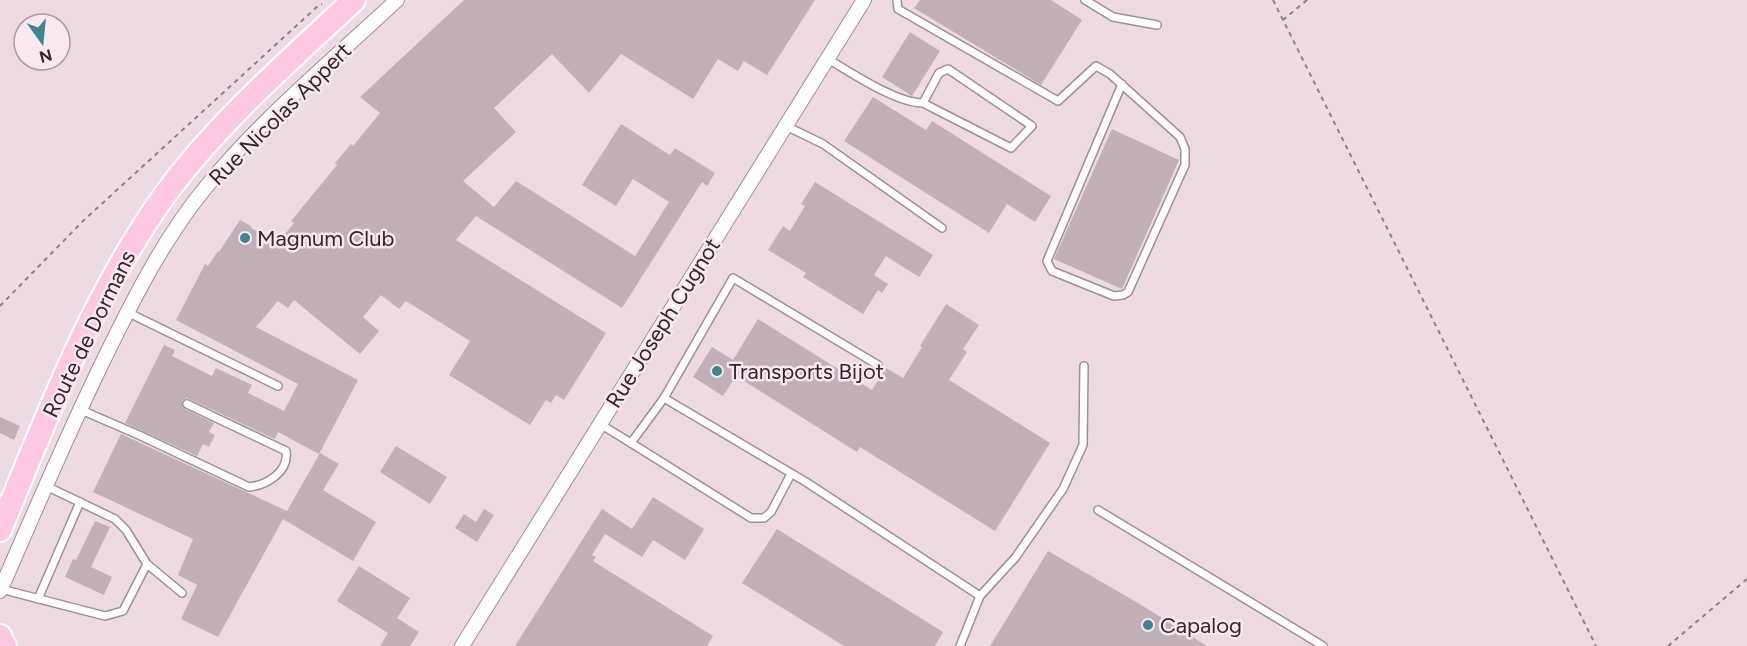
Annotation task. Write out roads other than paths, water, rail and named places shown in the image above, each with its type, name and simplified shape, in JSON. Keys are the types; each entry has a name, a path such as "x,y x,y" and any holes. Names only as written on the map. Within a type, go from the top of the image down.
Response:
{"main road":[{"name":"Route de Dormans","path":"0,530 102,298 165,195 195,157 239,111 350,3"},
{"path":"0,636 5,646"}],"street":[{"name":"Rue Nicolas Appert","path":"0,590 80,409 127,312 184,216 248,140 397,0"},
{"name":"Rue Joseph Cugnot","path":"462,646 864,0"},
{"path":"0,625 5,646"}],"lane":[{"path":"897,0 898,9 1058,101 1096,66 1122,84 1180,137 1186,160 1128,292 1114,296 1052,271 1047,261 1122,84"},
{"path":"1085,0 1113,17 1156,25"},
{"path":"828,59 893,95 913,103 923,103 1011,148 1032,126 948,69 939,73 923,103"},
{"path":"786,126 823,144 942,228"},
{"path":"631,443 664,398 733,278 878,365"},
{"path":"127,312 278,386"},
{"path":"960,646 980,596 1015,558 1063,489 1083,445 1084,366"},
{"path":"664,398 791,474 980,596"},
{"path":"80,409 249,487 262,486 277,475 284,463 286,451 187,404"},
{"path":"600,424 751,518 764,518 771,512 791,474"},
{"path":"46,486 115,519 126,530 147,564 182,593"},
{"path":"38,600 80,502"},
{"path":"1098,510 1323,646"},
{"path":"0,590 105,616 123,611 147,564"}],"place":[{"name":"Magnum Club","path":"245,238"},
{"name":"Transports Bijot","path":"717,371"},
{"name":"Capalog","path":"1148,625"}]}
